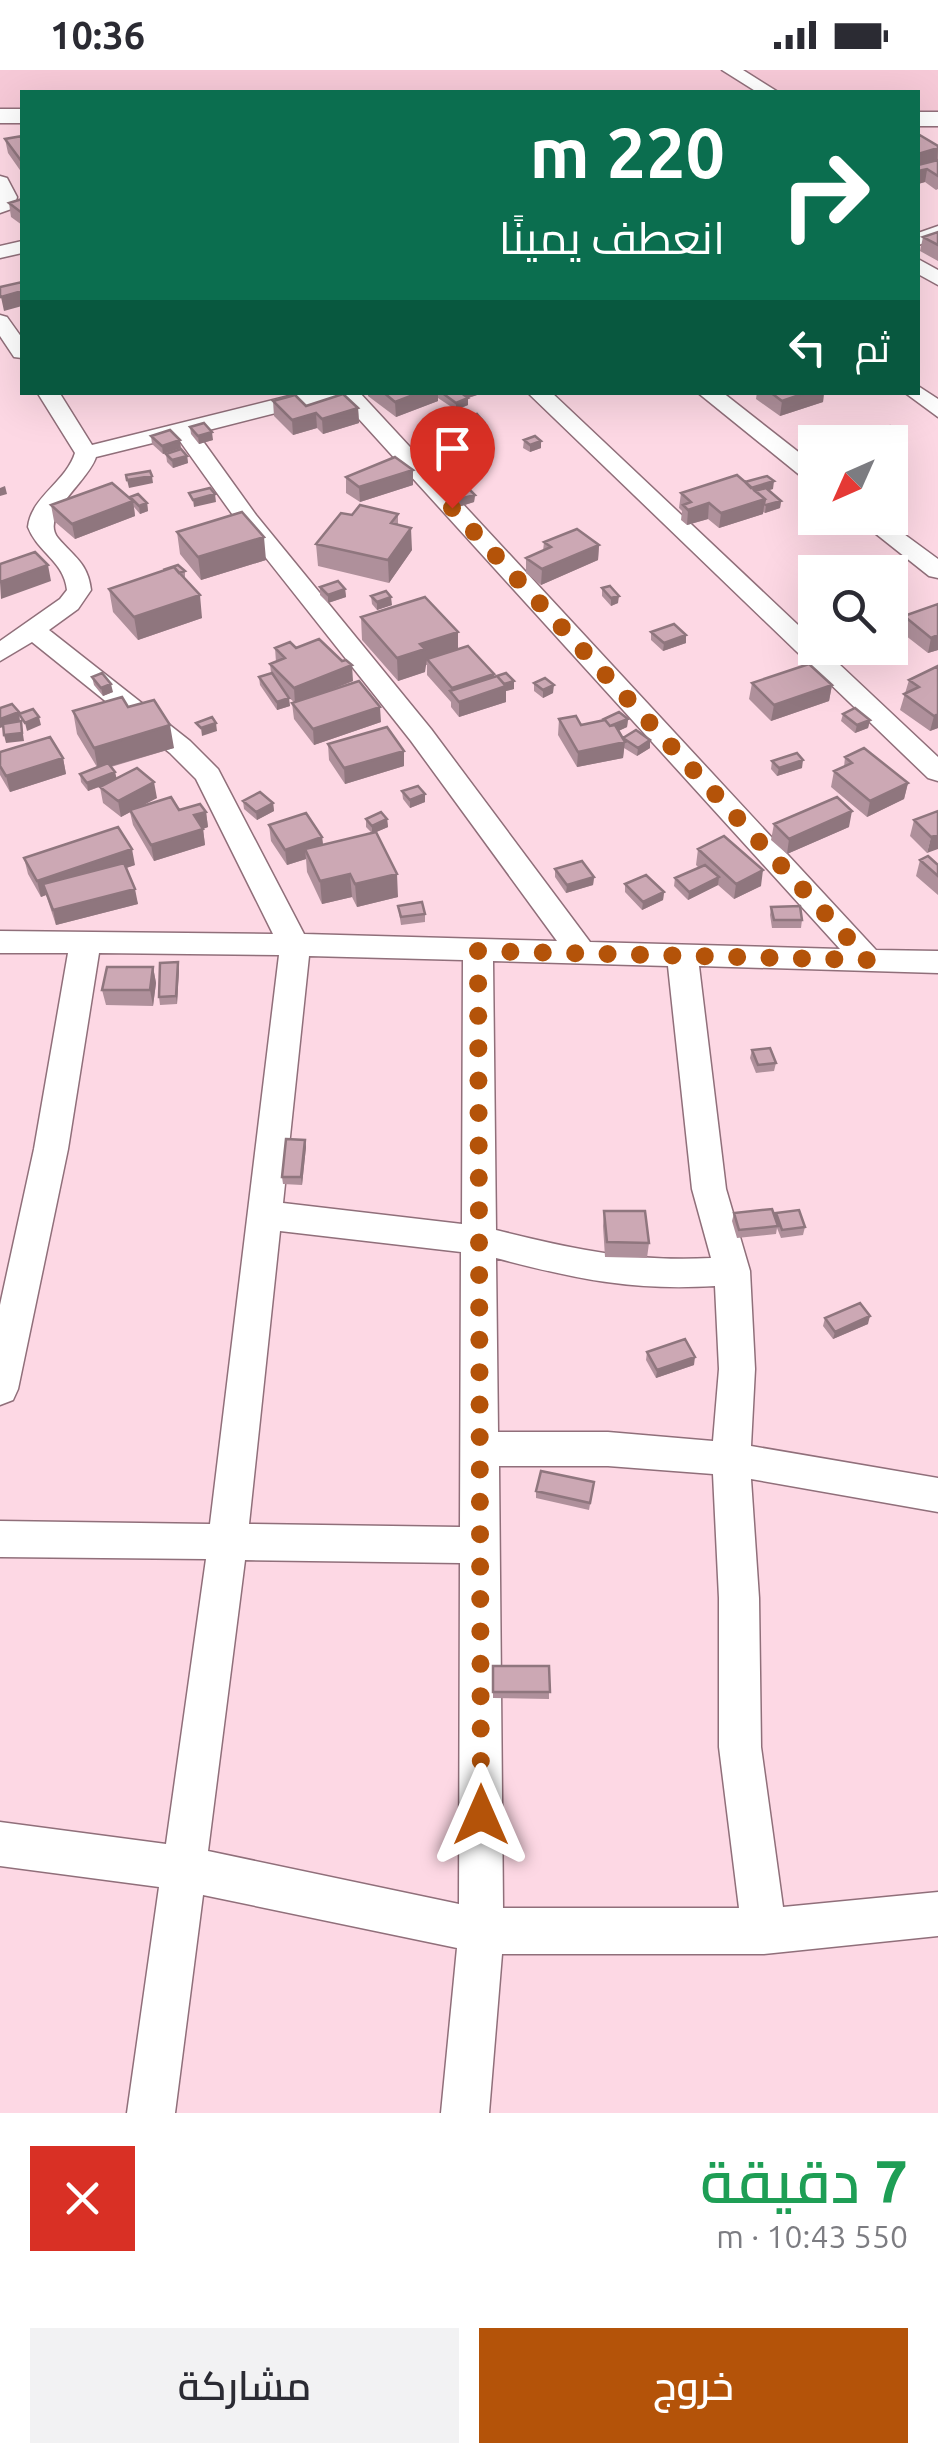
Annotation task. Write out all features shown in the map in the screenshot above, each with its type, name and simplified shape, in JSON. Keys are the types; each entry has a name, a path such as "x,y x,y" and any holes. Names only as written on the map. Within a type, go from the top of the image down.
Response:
{"street":[{"path":"731,70 766,90"},
{"path":"0,182 8,197 7,204 0,207"},
{"path":"0,321 20,349"},
{"path":"50,395 86,454"},
{"path":"86,454 184,431 246,403 310,395"},
{"path":"349,395 868,960"},
{"path":"541,395 938,772"},
{"path":"712,395 798,463"},
{"path":"184,431 248,520 421,736 582,953"},
{"path":"0,653 69,604 80,590 76,568 44,538 39,521 74,482 86,454"},
{"path":"890,535 938,572"},
{"path":"32,630 180,747 208,775 295,947 228,1541 151,2113"},
{"path":"0,942 938,962"},
{"path":"0,1389 51,1150 84,944"},
{"path":"465,2113 480,1931 478,951"},
{"path":"682,956 709,1189 732,1271 737,1369 731,1459 740,1747 764,1931"},
{"path":"264,1216 480,1240 594,1270 664,1275 732,1271"},
{"path":"481,1449 608,1450 731,1459 938,1495"},
{"path":"0,1539 481,1545"},
{"path":"0,1844 182,1868 480,1931 764,1931 938,1914"}],"shaded area":[{"path":"0,70 938,70 938,128 920,128 920,90 20,90 20,125 0,125"}],"building":[{"path":"920,135 938,146 920,153"},
{"path":"20,136 20,159 5,139"},
{"path":"938,160 938,176 927,169 920,171 920,164"},
{"path":"20,200 20,211 9,203"},
{"path":"938,232 938,245 923,237"},
{"path":"20,282 20,292 1,297 0,287"},
{"path":"295,395 306,406 344,395 358,408 322,419 316,413 292,420 273,401"},
{"path":"387,395 413,395 395,402"},
{"path":"445,395 468,398 456,403"},
{"path":"774,395 799,395 782,401"},
{"path":"477,414 484,422 472,425 465,417"},
{"path":"204,423 212,432 198,436 190,427"},
{"path":"170,430 180,440 162,446 151,436"},
{"path":"535,436 541,441 530,445 524,440"},
{"path":"181,449 187,456 172,460 166,454"},
{"path":"395,457 413,470 359,487 346,477"},
{"path":"150,471 152,476 127,480 126,475"},
{"path":"737,475 765,499 721,513 709,503 688,510 683,505 691,502 681,493"},
{"path":"767,476 774,481 751,488 745,482"},
{"path":"458,478 475,495 455,500 439,483"},
{"path":"112,483 133,501 72,524 51,505"},
{"path":"210,488 215,494 193,500 189,493"},
{"path":"766,488 781,501 764,504 765,499 755,491"},
{"path":"138,494 147,503 139,506 130,497"},
{"path":"360,505 398,514 391,523 411,528 388,560 316,544 341,513 352,515"},
{"path":"242,512 264,537 198,557 177,532"},
{"path":"577,529 599,545 542,569 526,558 551,547 544,542"},
{"path":"35,552 48,565 0,582 0,564"},
{"path":"174,567 200,595 134,617 109,589"},
{"path":"338,581 345,589 328,595 320,587"},
{"path":"610,586 619,596 611,598 602,588"},
{"path":"386,591 391,597 377,602 371,596"},
{"path":"425,597 458,632 420,644 425,649 397,658 361,617"},
{"path":"938,604 938,635 931,638 908,619 908,615"},
{"path":"674,624 686,635 664,643 651,632"},
{"path":"319,639 342,661 352,665 294,688 270,664 285,658 275,648 290,642 296,648"},
{"path":"468,646 494,674 452,688 427,659"},
{"path":"810,665 832,685 774,705 752,683"},
{"path":"938,666 938,714 934,716 904,694 919,687 909,680"},
{"path":"102,673 111,684 101,688 92,677"},
{"path":"272,673 289,698 277,702 259,677"},
{"path":"506,673 514,681 504,684 497,676"},
{"path":"497,676 506,686 459,702 450,691"},
{"path":"545,678 554,685 543,690 534,683"},
{"path":"359,681 380,707 313,729 292,703"},
{"path":"122,697 128,707 154,700 170,725 94,748 73,711"},
{"path":"12,704 19,712 0,719 0,708"},
{"path":"855,708 870,720 857,725 843,714"},
{"path":"33,709 39,717 25,723 19,714"},
{"path":"619,712 628,719 610,726 602,720"},
{"path":"576,716 581,725 605,720 610,726 615,725 625,742 578,752 559,719"},
{"path":"212,717 216,723 201,728 196,723"},
{"path":"21,721 22,733 4,735 3,724"},
{"path":"387,727 404,751 344,768 328,744"},
{"path":"636,730 650,740 638,748 623,738"},
{"path":"50,737 63,758 6,776 0,766 0,752"},
{"path":"864,748 908,783 870,801 834,771 852,763 845,757"},
{"path":"797,753 803,760 779,768 772,761"},
{"path":"108,763 115,772 87,783 80,774"},
{"path":"137,768 154,782 118,801 100,787"},
{"path":"418,786 425,794 410,800 402,791"},
{"path":"260,792 273,803 256,812 243,801"},
{"path":"171,797 179,810 200,804 206,812 194,815 203,829 151,845 130,810"},
{"path":"837,797 852,811 789,839 774,824"},
{"path":"938,811 938,835 931,837 914,820"},
{"path":"381,812 387,819 372,826 366,819"},
{"path":"306,813 322,837 285,850 269,825"},
{"path":"118,827 132,849 37,881 24,858"},
{"path":"376,832 397,874 355,884 350,874 320,881 305,849"},
{"path":"724,836 763,870 736,884 698,849"},
{"path":"928,856 938,865 938,876 920,860"},
{"path":"582,861 594,877 567,885 555,869"},
{"path":"124,863 135,889 53,910 43,884"},
{"path":"705,865 719,877 689,892 675,878"},
{"path":"646,875 664,892 643,902 625,884"},
{"path":"422,902 425,914 401,917 398,906"},
{"path":"800,906 802,920 774,920 771,907"},
{"path":"178,962 176,996 159,997 160,963"},
{"path":"107,967 153,967 150,990 102,990"},
{"path":"770,1048 776,1063 758,1065 752,1050"},
{"path":"286,1139 305,1140 301,1177 282,1177"},
{"path":"772,1209 778,1226 739,1230 734,1213"},
{"path":"799,1210 805,1227 782,1230 776,1213"},
{"path":"604,1211 645,1211 649,1243 607,1242"},
{"path":"860,1303 870,1316 835,1332 825,1318"},
{"path":"685,1339 695,1357 657,1370 647,1352"},
{"path":"541,1471 594,1482 590,1503 536,1491"},
{"path":"493,1666 549,1666 550,1692 493,1692"}],"route":[{"path":"452,508 868,960 478,951 481,1815"}]}
